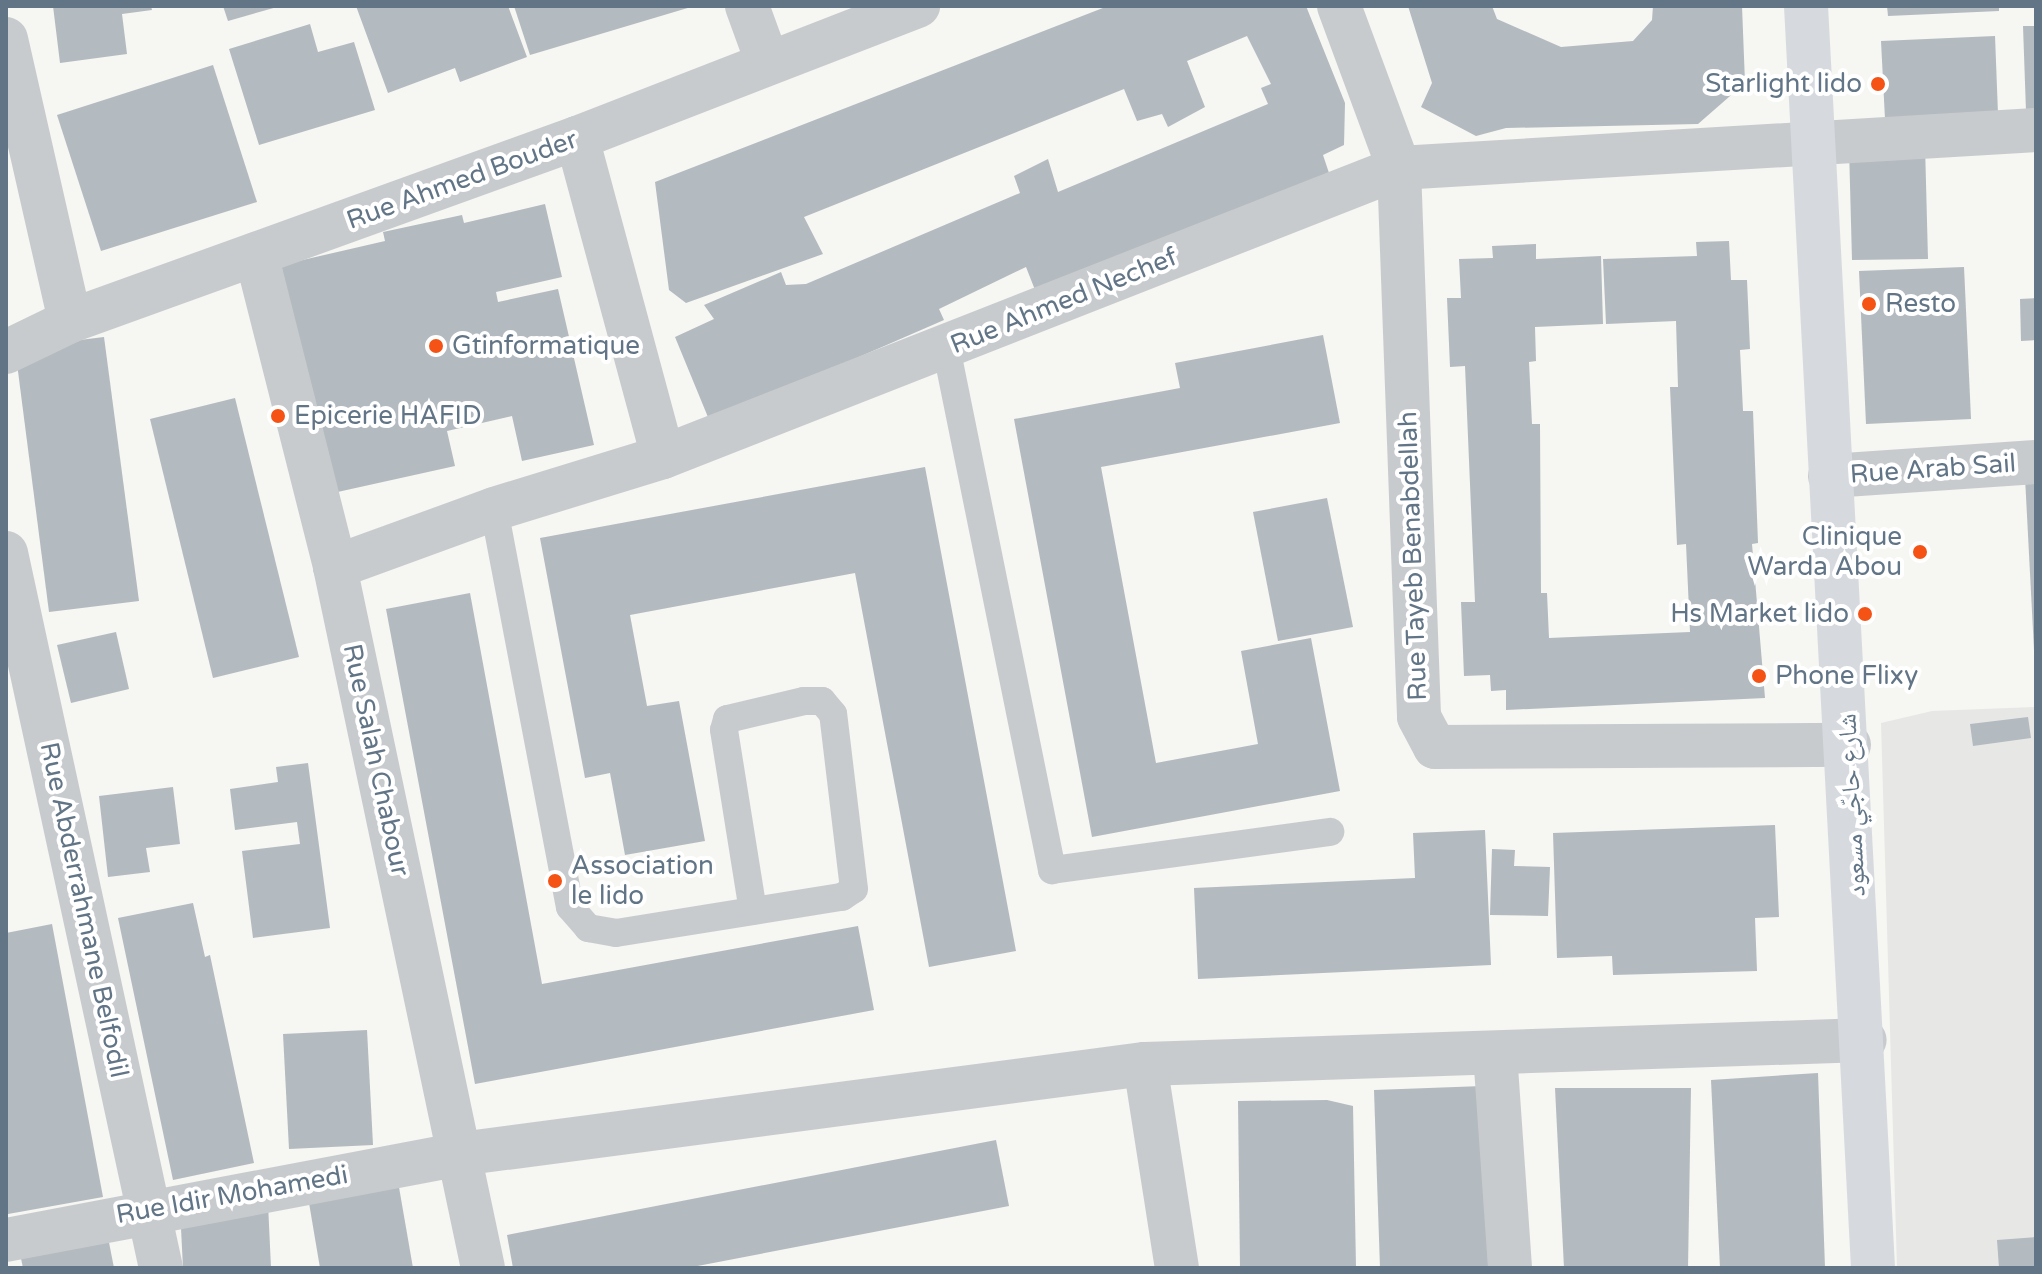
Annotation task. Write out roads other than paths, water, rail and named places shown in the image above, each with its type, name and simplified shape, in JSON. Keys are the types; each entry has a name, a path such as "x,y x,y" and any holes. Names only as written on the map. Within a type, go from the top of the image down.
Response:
{"main road":[{"name":"شارع حاجّي مسعود","path":"1806,6 1830,476 1865,1040 1873,1268"}],"street":[{"path":"747,6 767,61"},
{"name":"Rue Ahmed Bouder","path":"6,352 70,321 577,138 767,61 918,6"},
{"name":"Rue Tayeb Benabdellah","path":"1339,6 1399,168 1419,717 1435,747 1849,745"},
{"path":"6,39 70,321"},
{"name":"Rue Ahmed Nechef","path":"335,567 494,509 663,457 1399,168 2036,130"},
{"path":"577,138 663,457"},
{"name":"Rue Salah Chabour","path":"256,254 335,567 483,1268"},
{"name":"Rue Arab Sail","path":"1830,476 2036,462"},
{"name":"Rue Abderrahmane Belfodil","path":"6,553 161,1268"},
{"name":"Rue Idir Mohamedi","path":"6,1240 149,1209 460,1154 1145,1064 1865,1040"},
{"path":"1495,1053 1510,1268"},
{"path":"1145,1064 1177,1268"}],"lane":[{"path":"946,347 1052,870 1330,832"},
{"path":"494,509 570,907 588,928 616,933 842,897 854,889 833,714 822,701 727,719 724,730 753,911"}],"place":[{"name":"Starlight lido","path":"1878,84"},
{"name":"Resto","path":"1869,304"},
{"name":"Gtinformatique","path":"436,346"},
{"name":"Epicerie HAFID","path":"278,416"},
{"name":"Clinique Warda Abou","path":"1920,552"},
{"name":"Hs Market lido","path":"1865,614"},
{"name":"Phone Flixy","path":"1759,676"},
{"name":"Association le lido","path":"555,881"}]}
